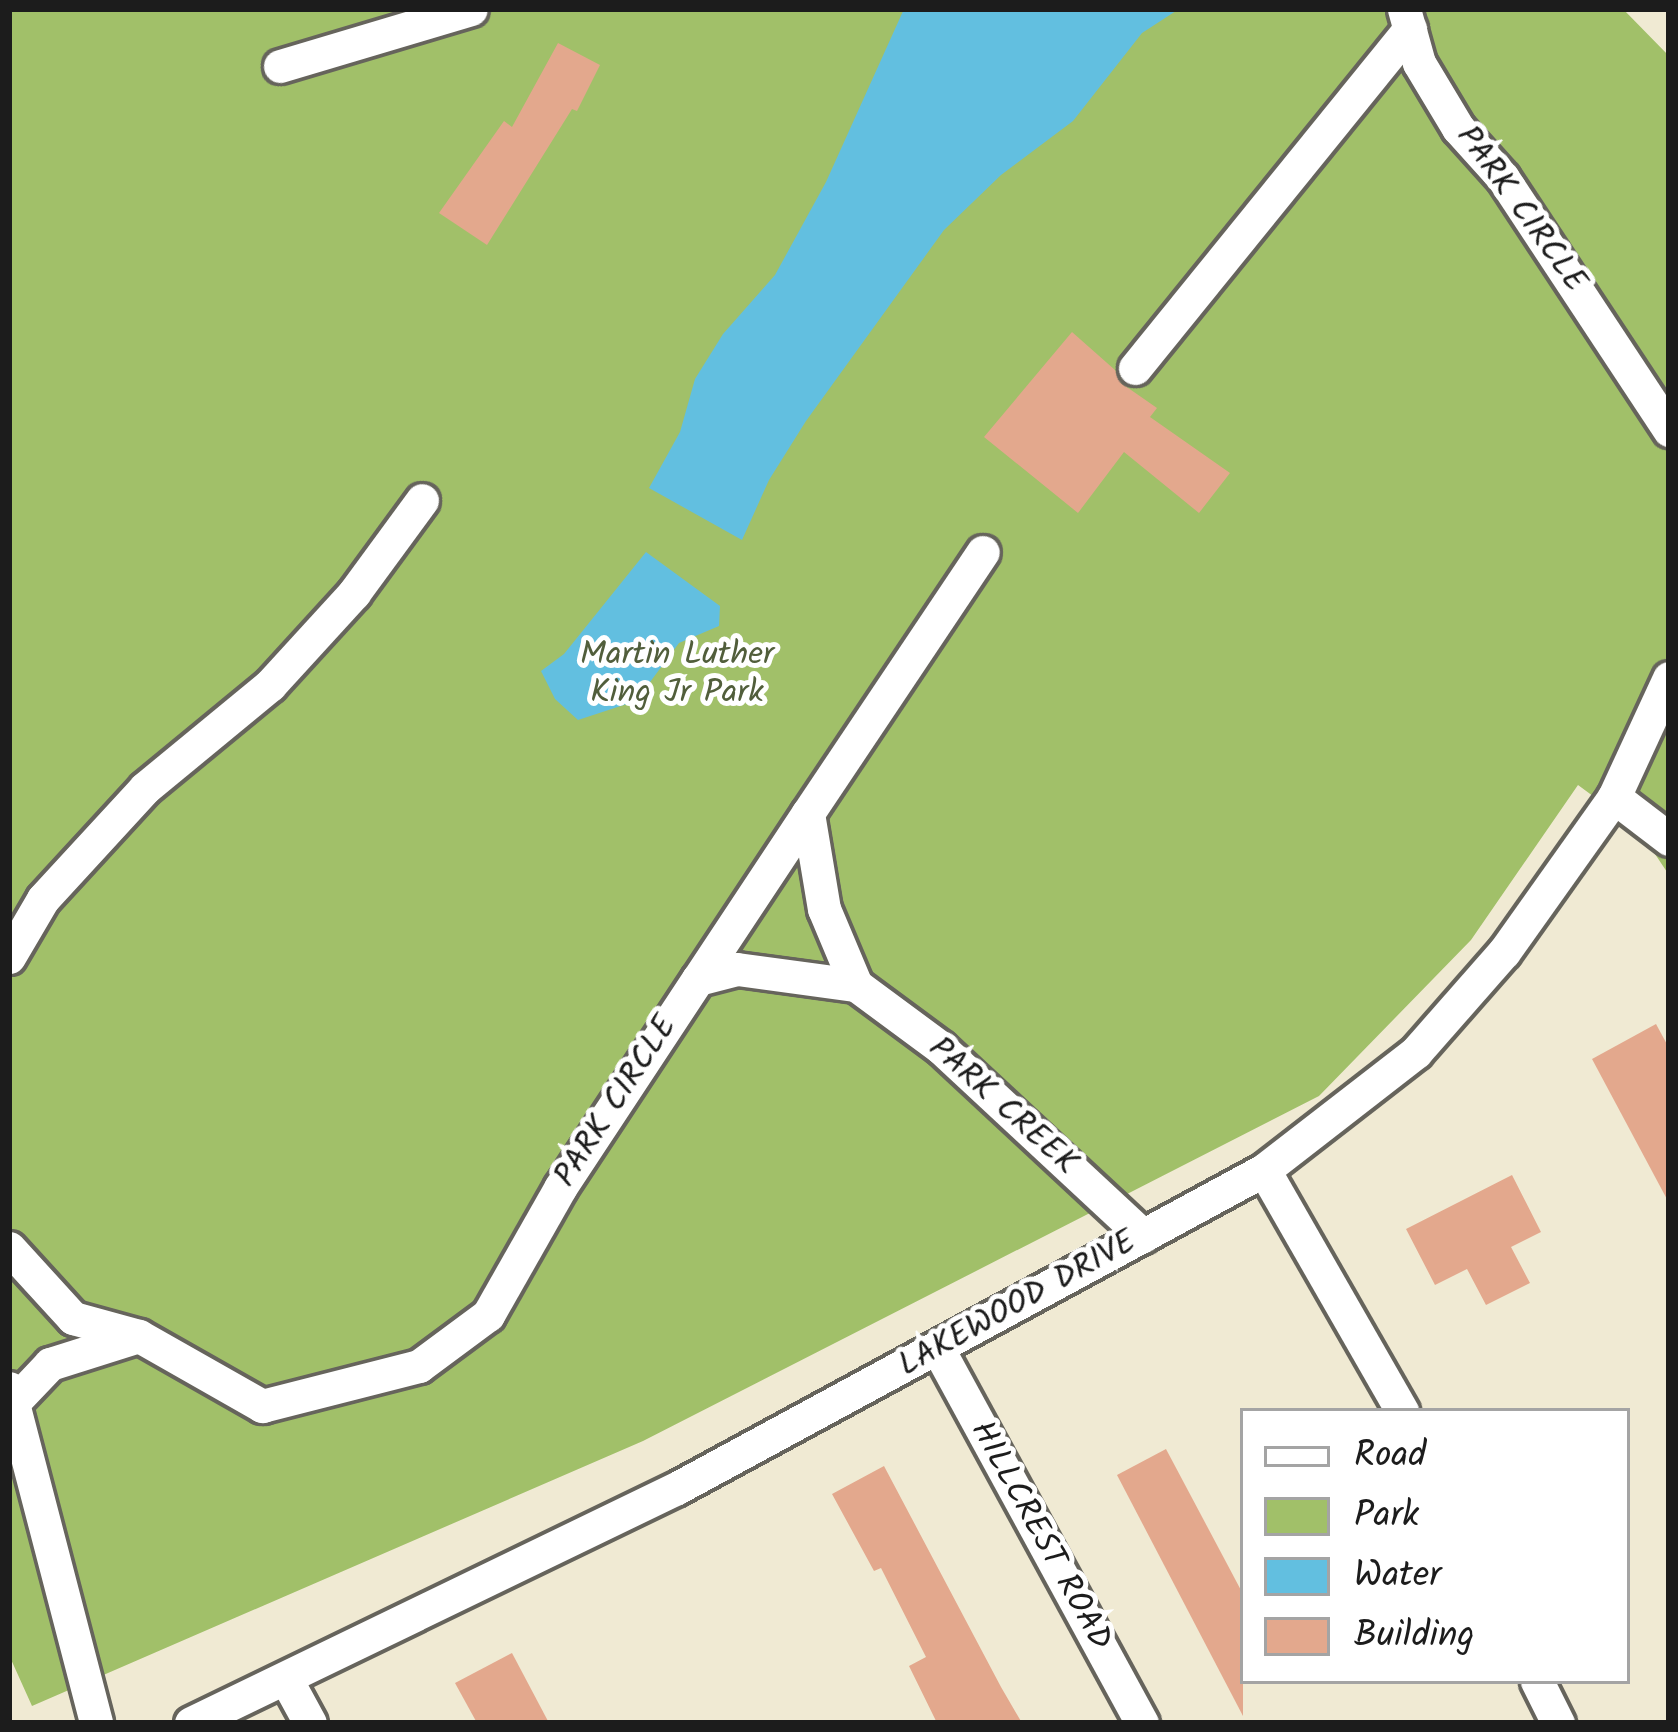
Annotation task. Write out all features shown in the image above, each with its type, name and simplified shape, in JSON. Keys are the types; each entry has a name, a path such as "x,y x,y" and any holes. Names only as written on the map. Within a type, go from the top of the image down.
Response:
{"street":[{"path":"280,66 471,9"},
{"path":"1135,368 1407,19"},
{"name":"PARK CIRCLE","path":"1407,19 1419,63 1458,128 1502,178 1664,407"},
{"path":"9,957 43,899 145,788 270,685 354,593 422,500"},
{"path":"698,979 983,552"},
{"name":"LAKEWOOD DRIVE","path":"191,1723 677,1488 1264,1170 1416,1052 1504,952 1614,797 1669,678"},
{"path":"1614,797 1669,839"},
{"path":"808,813 824,909 856,985"},
{"name":"PARK CIRCLE","path":"9,1248 74,1318 139,1336 262,1406 419,1366 488,1315 560,1187 698,979 737,969 856,985"},
{"name":"PARK CREEK","path":"856,985 940,1048 1143,1237"},
{"path":"1264,1170 1400,1408"},
{"path":"96,1723 11,1395 50,1364 139,1336"},
{"name":"HILLCREST ROAD","path":"938,1349 1142,1723"},
{"path":"286,1679 310,1723"},
{"path":"1538,1684 1558,1723"}],"green space":[{"name":"Martin Luther King Jr Park","path":"9,9 1623,9 1669,56 1669,875 1639,830 1578,785 1471,940 1319,1096 643,1441 32,1706 9,1655"}],"water":[{"path":"904,9 1179,9 1142,33 1073,121 1001,175 944,230 806,421 769,480 742,540 649,488 680,432 695,379 723,334 775,275 826,182"},
{"path":"646,552 720,606 719,626 679,643 636,701 578,720 555,699 541,671 564,654"}],"building":[{"path":"558,43 600,65 577,111 572,109 487,245 439,213 504,121 512,127"},
{"path":"1072,332 1115,370 1121,383 1157,408 1150,417 1230,473 1199,513 1124,452 1078,513 984,437"},
{"path":"1656,1024 1669,1048 1669,1203 1592,1059"},
{"path":"1512,1175 1541,1232 1511,1247 1530,1283 1486,1305 1467,1269 1435,1285 1406,1229"},
{"path":"1166,1449 1240,1588 1243,1716 1117,1475"},
{"path":"884,1466 1022,1723 937,1723 909,1666 926,1657 881,1568 874,1571 832,1494"},
{"path":"512,1653 549,1723 477,1723 455,1683"}]}
